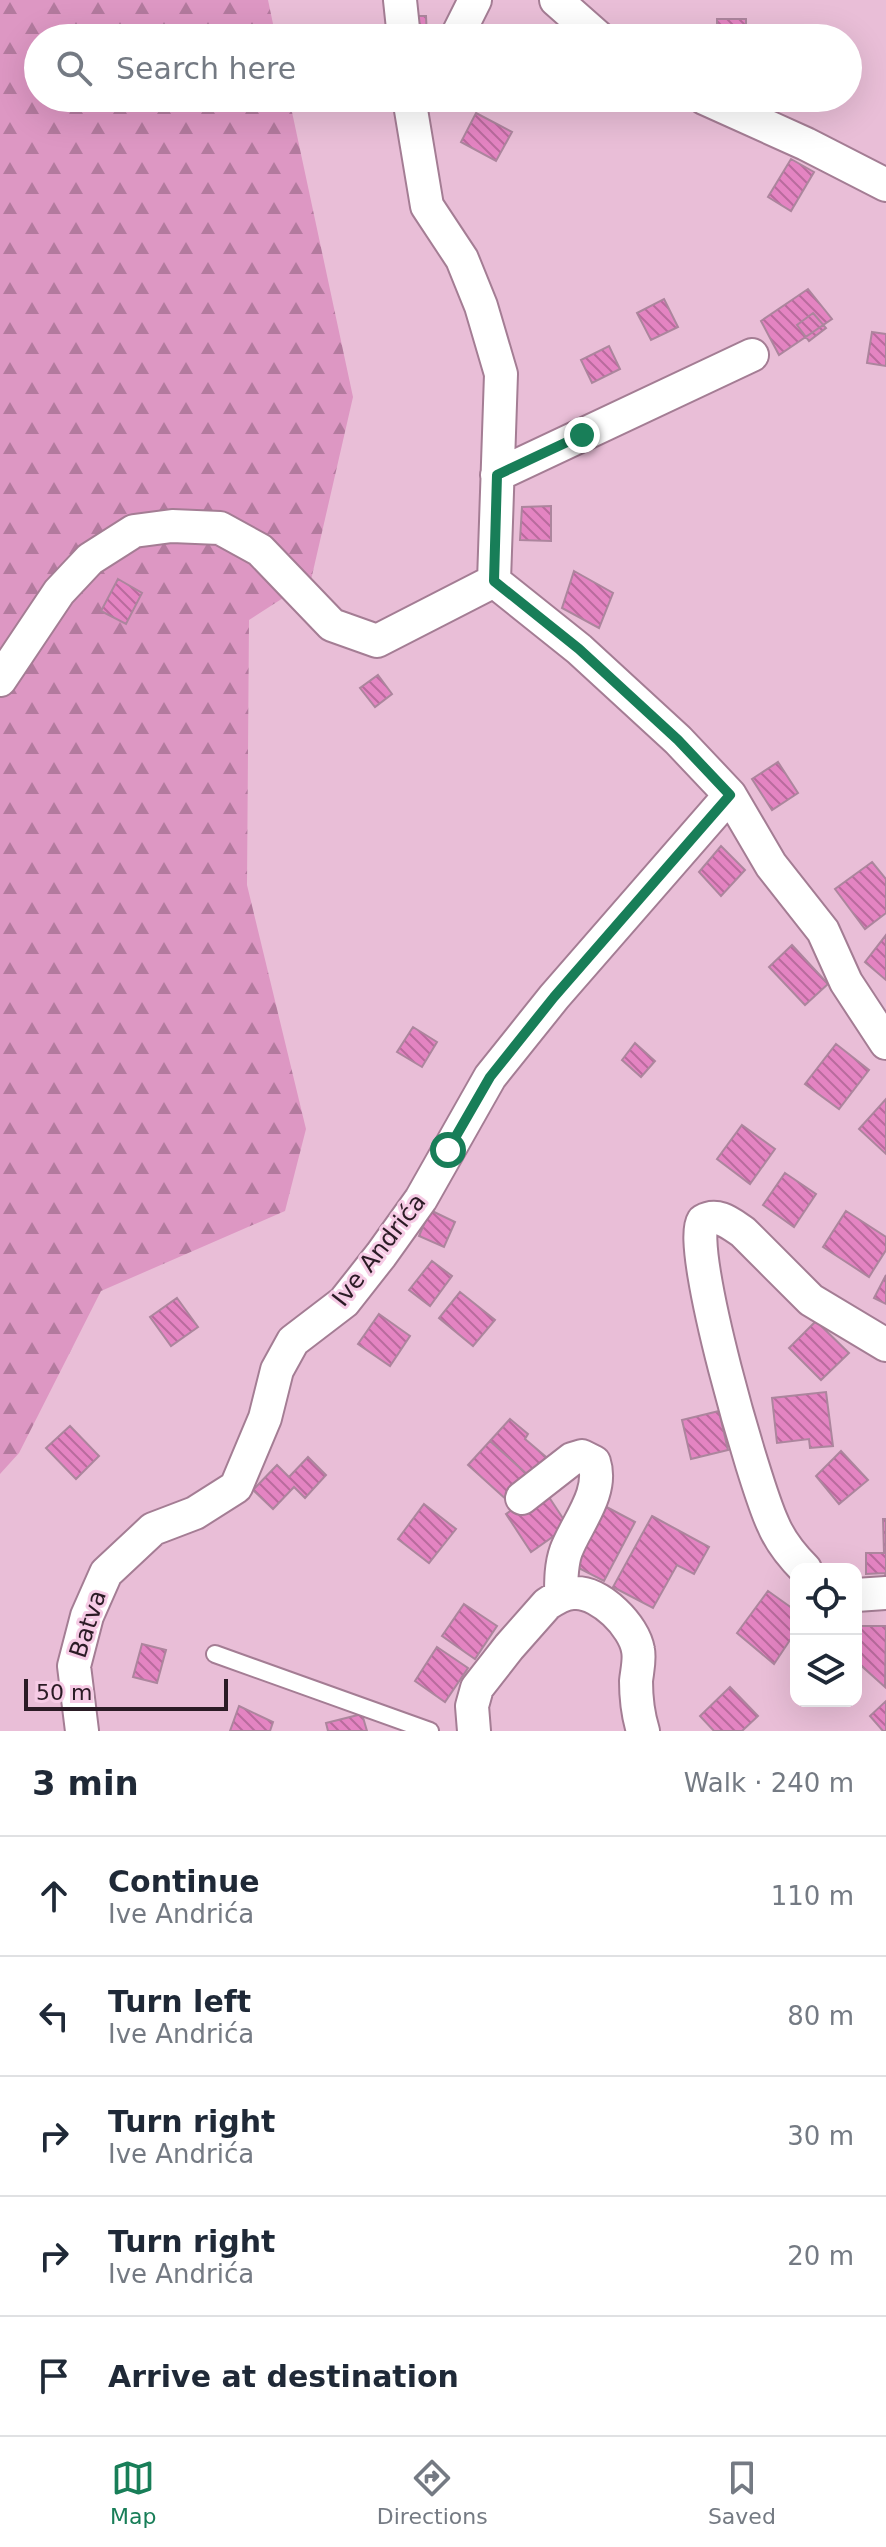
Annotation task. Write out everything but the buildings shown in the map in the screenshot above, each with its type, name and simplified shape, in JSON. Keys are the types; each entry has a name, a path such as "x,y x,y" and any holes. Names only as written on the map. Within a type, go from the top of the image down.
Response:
{"street":[{"path":"400,0 403,24"},
{"path":"463,24 475,0"},
{"path":"556,0 583,24"},
{"path":"417,112 427,206 462,259 481,306 501,374 494,581"},
{"path":"735,112 886,185"},
{"path":"497,475 752,355"},
{"path":"0,680 59,592 90,559 134,531 172,526 220,528 260,550 332,625 377,641 494,581"},
{"path":"494,581 579,649 678,740 730,795 771,865 823,931 846,982 886,1043"},
{"name":"Ive Andrića","path":"253,1448 265,1418 277,1370 293,1341 344,1302 421,1199 490,1077 554,997 730,795"},
{"path":"800,1563 774,1527 756,1484 729,1387 707,1285 698,1236 703,1221 709,1217 720,1218 743,1232 811,1300 886,1345"},
{"name":"Batva","path":"82,1731 74,1666 87,1616 106,1573 153,1529 195,1513 236,1487 253,1448"},
{"path":"522,1498 572,1459 582,1456 594,1462 596,1481 586,1512 566,1551 561,1596"},
{"path":"474,1731 472,1706 477,1688 547,1604 561,1596 577,1593 600,1601 633,1636 638,1651 636,1699 643,1731"},
{"path":"862,1595 886,1593"}],"lane":[{"path":"215,1654 430,1731"}],"green space":[{"path":"0,0 268,0 273,24 24,24 24,112 292,112 353,397 311,580 249,620 247,885 306,1129 285,1211 101,1291 19,1453 0,1474"}],"route":[{"path":"448,1150 490,1077 554,997 730,795 678,740 579,649 494,581 497,475 582,435"}]}
